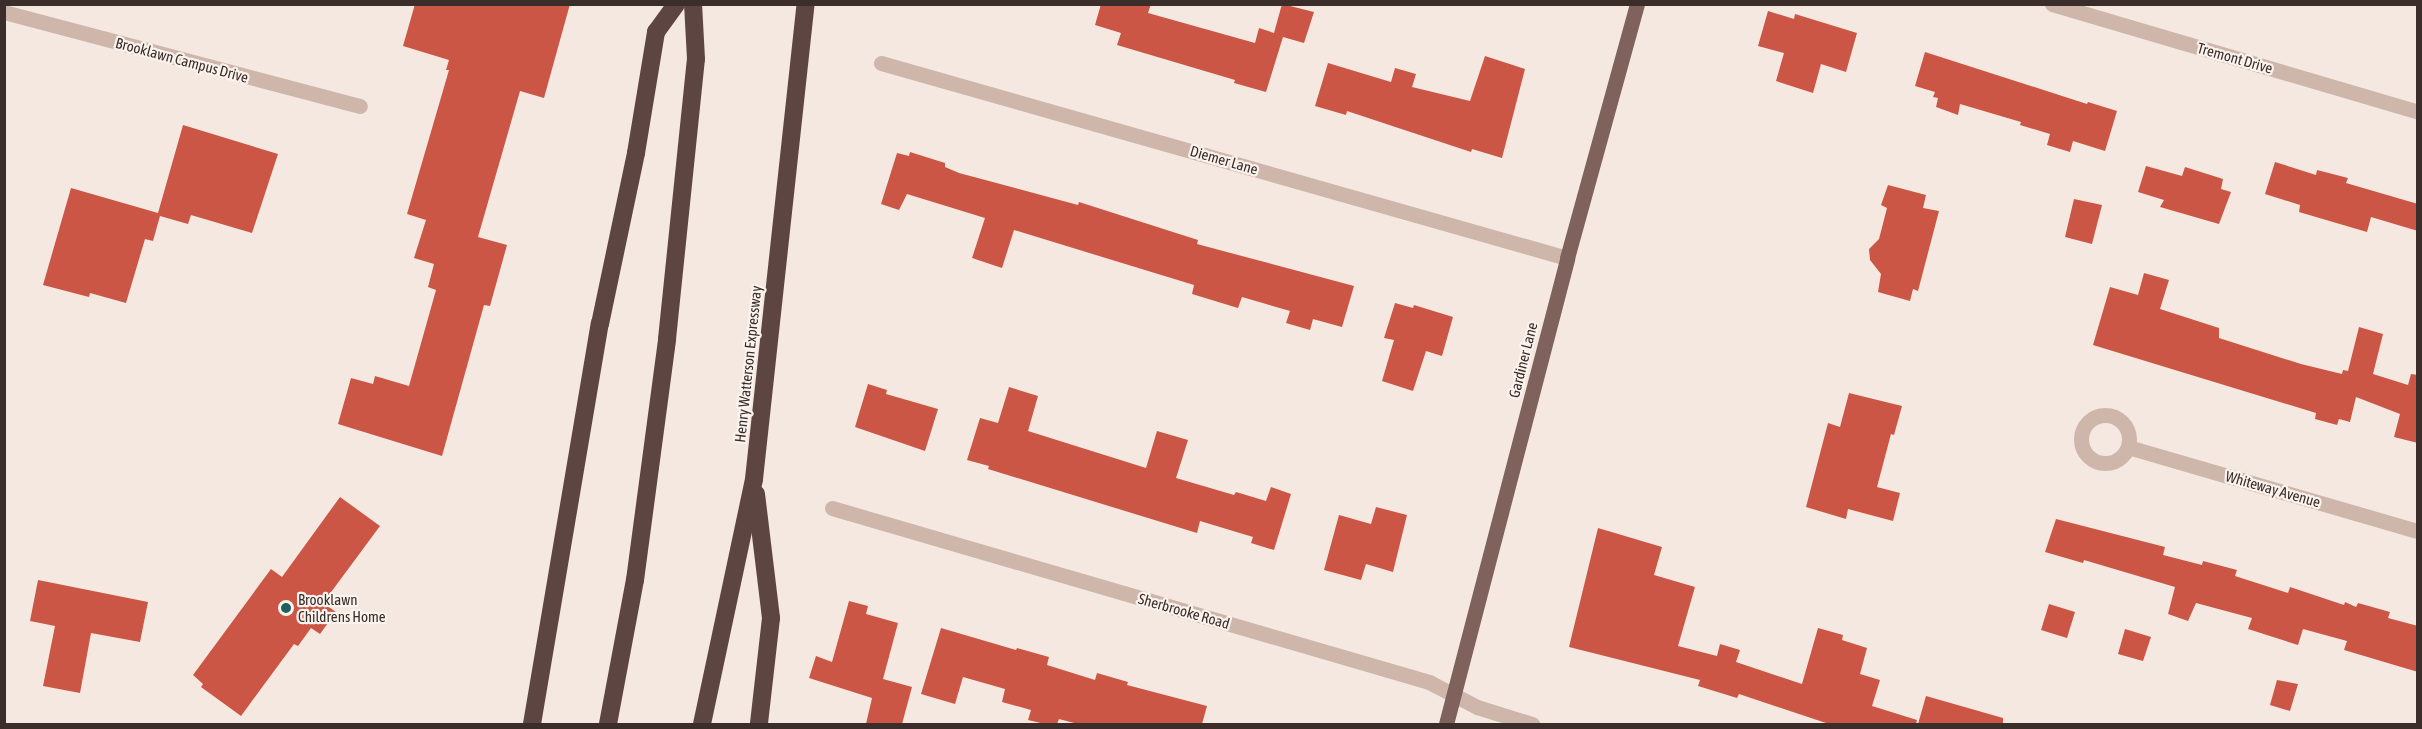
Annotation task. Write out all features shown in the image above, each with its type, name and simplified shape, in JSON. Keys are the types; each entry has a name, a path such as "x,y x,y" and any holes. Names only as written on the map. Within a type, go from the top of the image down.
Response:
{"highway":[{"path":"532,724 600,324 636,153 656,33 676,4"},
{"path":"608,724 635,580 669,328 696,59 693,4"},
{"name":"Henry Watterson Expressway","path":"702,724 754,479 806,4"},
{"path":"754,479 771,618 759,724"}],"main road":[{"name":"Gardiner Lane","path":"1446,724 1567,258 1637,4"}],"street":[{"name":"Tremont Drive","path":"2052,4 2418,112"},
{"name":"Brooklawn Campus Drive","path":"4,12 360,106"},
{"name":"Diemer Lane","path":"881,63 1567,258"},
{"name":"Whiteway Avenue","path":"2128,447 2418,531"},
{"name":"Sherbrooke Road","path":"832,508 1429,682 1477,706 1532,724"}],"building":[{"path":"415,4 570,4 544,98 520,91 478,237 507,245 490,306 484,305 442,456 338,424 351,378 373,384 375,376 409,386 436,290 428,287 434,264 414,258 426,220 407,214 449,70 446,70 449,60 403,46"},
{"path":"1101,4 1151,4 1148,13 1255,43 1259,28 1274,33 1282,4 1314,12 1304,43 1283,37 1266,92 1234,83 1235,80 1117,45 1121,33 1095,25"},
{"path":"1768,11 1794,19 1795,14 1857,33 1846,72 1821,64 1813,93 1776,81 1784,53 1758,46"},
{"path":"1925,52 2087,104 2088,102 2117,111 2105,151 2073,141 2070,152 2047,145 2050,134 2020,125 2021,122 1960,104 1958,115 1936,107 1938,98 1933,97 1935,92 1915,86"},
{"path":"1485,56 1525,69 1502,158 1472,149 1471,152 1347,111 1346,115 1315,106 1328,63 1391,82 1395,68 1416,74 1412,87 1470,101"},
{"path":"183,125 278,154 252,233 191,215 188,224 160,216 153,241 145,239 126,303 90,293 89,297 43,285 71,188 158,213"},
{"path":"910,152 945,163 945,167 959,173 1078,205 1079,202 1198,240 1197,244 1354,286 1342,327 1313,319 1310,330 1286,323 1290,311 1242,297 1238,308 1192,294 1194,285 1014,230 1002,268 972,258 985,218 907,194 899,210 881,204 897,153 909,156"},
{"path":"2275,162 2316,175 2317,170 2348,178 2346,183 2418,204 2418,231 2371,217 2367,232 2299,212 2300,205 2265,194"},
{"path":"2146,166 2182,176 2185,167 2223,179 2221,189 2231,192 2219,224 2160,207 2164,200 2138,192"},
{"path":"1888,185 1926,195 1923,208 1939,211 1918,291 1913,289 1910,301 1878,292 1881,274 1870,260 1869,249 1879,239 1887,208 1881,205"},
{"path":"2074,199 2102,205 2092,244 2065,237"},
{"path":"2144,273 2169,280 2160,309 2219,328 2219,338 2301,364 2342,374 2343,370 2348,371 2359,327 2383,334 2373,374 2408,385 2411,374 2418,375 2418,443 2394,437 2400,414 2356,397 2350,422 2339,419 2337,425 2315,419 2316,413 2093,345 2110,287 2138,295"},
{"path":"1395,303 1413,308 1414,305 1453,317 1442,356 1426,351 1413,391 1382,381 1394,340 1384,338"},
{"path":"868,384 887,390 886,394 938,409 925,451 855,427"},
{"path":"1009,387 1038,396 1028,431 1146,468 1157,431 1188,440 1176,478 1234,495 1236,492 1266,501 1271,487 1291,494 1274,550 1251,543 1253,537 1200,521 1197,533 988,469 989,466 967,460 980,418 998,423"},
{"path":"1849,393 1902,406 1894,435 1891,434 1877,487 1900,493 1893,521 1848,509 1846,519 1806,507 1828,423 1840,427"},
{"name":"Brooklawn Childrens Home","path":"340,497 380,526 323,603 336,612 320,634 311,628 298,646 294,644 241,716 201,687 203,684 193,675 271,569 282,577"},
{"path":"1376,507 1407,515 1393,572 1366,564 1361,580 1324,570 1339,515 1371,524"},
{"path":"2056,519 2165,547 2163,555 2202,565 2203,561 2237,570 2235,576 2288,593 2290,587 2344,605 2345,602 2356,607 2358,603 2390,612 2388,618 2418,626 2418,672 2344,650 2347,641 2303,629 2298,645 2248,629 2252,618 2196,603 2188,621 2168,614 2175,587 2084,560 2083,563 2045,552"},
{"path":"1598,528 1662,547 1654,575 1695,587 1678,646 1717,656 1720,644 1740,650 1736,662 1802,684 1818,628 1843,635 1842,640 1867,648 1860,674 1880,680 1872,706 1917,720 1916,724 1829,724 1739,694 1737,698 1698,686 1700,680 1569,647"},
{"path":"38,580 148,602 140,642 91,633 80,693 43,686 55,626 30,621"},
{"path":"849,601 868,606 866,614 898,623 883,679 912,687 902,724 866,724 872,698 809,678 816,656 832,662"},
{"path":"2049,604 2075,612 2067,638 2041,630"},
{"path":"941,628 1049,657 1047,665 1095,680 1097,673 1128,682 1127,685 1207,706 1202,724 1078,724 1059,719 1057,724 1045,724 1028,720 1031,710 1002,702 1005,689 963,677 955,704 921,694"},
{"path":"2125,629 2151,637 2143,661 2118,654"},
{"path":"2277,680 2298,684 2290,711 2270,705"},
{"path":"1926,696 2003,718 2003,724 1918,724"}],"place":[{"name":"Brooklawn Childrens Home","path":"286,608"}]}
